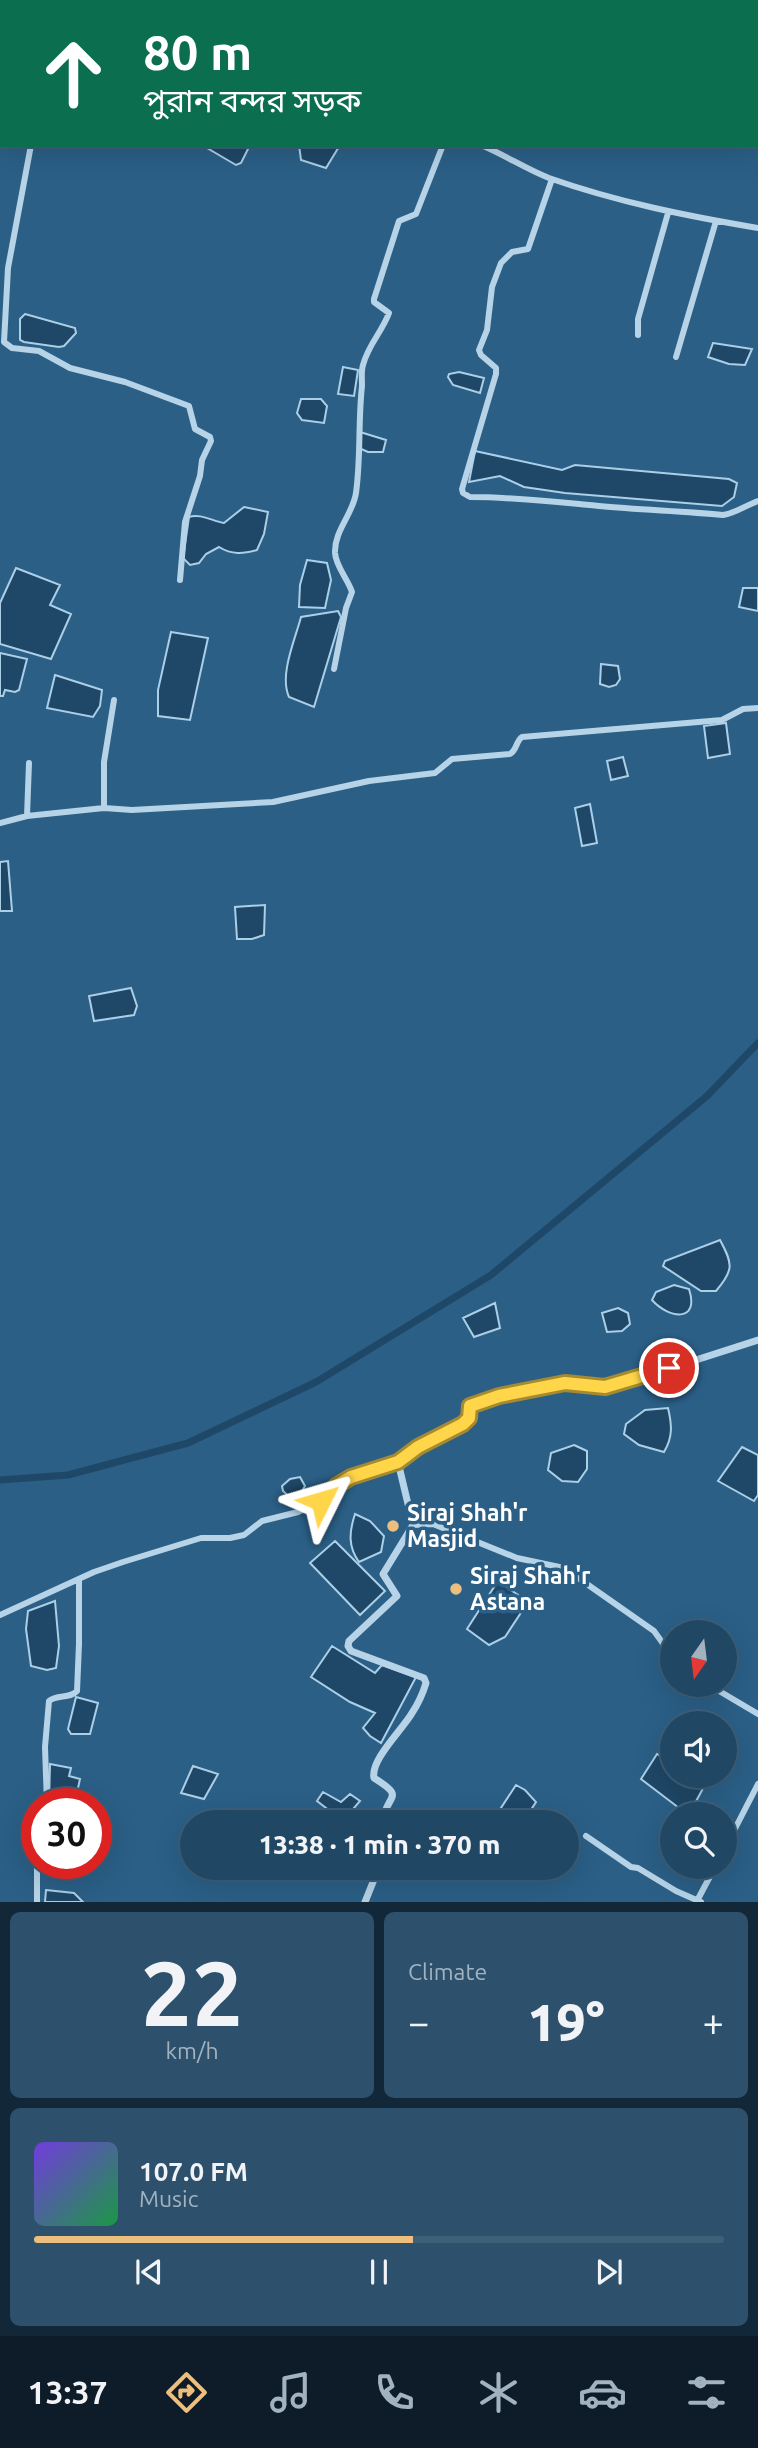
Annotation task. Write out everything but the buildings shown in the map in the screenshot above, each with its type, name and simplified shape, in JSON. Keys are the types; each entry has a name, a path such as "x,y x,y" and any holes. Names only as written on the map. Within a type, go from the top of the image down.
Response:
{"street":[{"path":"31,147 8,268 4,342 12,348 39,351 70,368 125,382 189,405 195,429 210,437 211,441 202,460 200,476 185,522 180,580"},
{"path":"334,669 346,608 352,592 335,554 338,536 356,495 358,403 362,367 369,347 376,341 389,313 376,304 374,299 393,248 399,221 416,214 442,147"},
{"path":"499,148 552,179 668,212 758,228"},
{"path":"552,179 528,249 512,251 501,263 492,286 486,330 479,350 496,368 496,374 462,489 463,494 470,497 537,499 723,515 758,501"},
{"path":"638,335 638,319 668,212"},
{"path":"676,357 716,221"},
{"path":"104,808 104,762 114,700"},
{"path":"0,823 27,816 104,808 132,810 274,802 369,781 435,773 452,759 510,754 517,740 522,737 722,720 743,709 758,708"},
{"path":"27,816 29,763"},
{"path":"0,1615 79,1579 189,1541 244,1535 262,1521 298,1513 321,1501 336,1486 351,1477 398,1462 418,1447 467,1421 470,1406 499,1396 565,1383 605,1387 758,1340"},
{"path":"385,1810 393,1792 374,1777 373,1770 380,1756 413,1712 426,1683 424,1678 351,1651 348,1646 349,1641 397,1596 383,1574 413,1525 398,1462"},
{"path":"413,1525 433,1524 517,1558 564,1568 654,1631 660,1639"},
{"path":"46,1788 45,1747 49,1701 77,1691 79,1579"},
{"path":"731,1698 758,1714"},
{"path":"737,1825 758,1784"},
{"path":"586,1836 631,1867 638,1868 676,1891 699,1901 709,1879"},
{"path":"37,1879 37,1902"},
{"path":"365,1902 374,1880"}],"water":[{"path":"205,147 249,147 241,163 236,165"},
{"path":"299,147 339,147 326,168 301,160"},
{"path":"25,314 75,328 76,333 64,346 59,347 24,342 20,340 20,319"},
{"path":"713,343 752,349 745,365 729,364 708,357"},
{"path":"343,367 358,370 354,396 338,394"},
{"path":"459,372 484,378 480,393 453,385 449,374"},
{"path":"301,399 321,399 327,406 324,423 302,420 297,413"},
{"path":"360,432 386,440 383,452 368,452 359,448"},
{"path":"475,451 562,470 575,465 729,479 737,483 734,497 722,506 565,493 524,487 500,476 469,482"},
{"path":"244,507 268,512 264,534 257,550 238,553 219,547 206,554 199,563 190,565 183,558 189,517 202,517 224,523"},
{"path":"307,560 327,563 331,580 325,608 299,607 300,585"},
{"path":"16,568 60,585 50,605 71,614 51,659 0,644 0,603"},
{"path":"743,588 758,588 758,611 739,607"},
{"path":"338,611 341,617 314,707 289,697 286,688 287,668 301,617"},
{"path":"171,632 208,638 190,720 158,716 158,690"},
{"path":"0,653 27,659 19,690 5,690 3,696 0,696"},
{"path":"601,664 618,666 620,679 616,685 609,687 600,684"},
{"path":"55,675 102,690 100,706 93,717 47,708"},
{"path":"726,723 730,754 708,758 704,726"},
{"path":"623,757 628,776 611,780 607,761"},
{"path":"590,804 597,843 582,846 575,808"},
{"path":"8,861 12,911 0,911 0,862"},
{"path":"265,905 264,935 252,939 237,939 235,907"},
{"path":"131,988 137,1006 134,1015 94,1021 89,996"},
{"path":"720,1240 730,1267 716,1291 701,1291 663,1266 665,1261"},
{"path":"674,1285 689,1289 691,1300 687,1312 674,1314 652,1300 656,1292"},
{"path":"495,1303 500,1328 474,1337 463,1318"},
{"path":"618,1308 628,1313 630,1324 622,1331 607,1332 602,1313"},
{"path":"668,1408 671,1431 664,1452 639,1445 624,1434 626,1424 645,1410"},
{"path":"574,1445 587,1451 587,1469 578,1482 562,1481 548,1470 551,1453"},
{"path":"742,1447 758,1455 758,1495 754,1501 718,1481"},
{"path":"300,1477 305,1486 291,1498 283,1491 282,1486 290,1479"},
{"path":"355,1514 370,1521 384,1536 381,1552 359,1562 351,1539"},
{"path":"335,1541 385,1591 360,1615 310,1563"},
{"path":"498,1581 528,1602 505,1637 489,1645 467,1629"},
{"path":"55,1601 59,1646 56,1668 47,1670 31,1666 26,1629 28,1611"},
{"path":"332,1646 375,1673 382,1665 416,1677 381,1743 363,1728 375,1713 350,1702 311,1677"},
{"path":"76,1697 98,1703 90,1734 71,1734 68,1729"},
{"path":"657,1754 660,1756 660,1788 703,1788 696,1802 671,1802 641,1779"},
{"path":"50,1764 71,1768 69,1776 80,1779 78,1788 49,1788"},
{"path":"193,1766 218,1774 204,1799 181,1793"},
{"path":"516,1785 536,1802 531,1810 500,1810"},
{"path":"323,1792 341,1802 350,1794 360,1801 352,1810 329,1810 317,1801"},
{"path":"46,1890 74,1893 83,1902 45,1902"}],"waterway":[{"path":"0,1480 68,1475 188,1443 316,1382 491,1275 707,1096 758,1043"}],"place":[{"name":"Siraj Shah'r Masjid","path":"393,1526"},
{"name":"Siraj Shah'r Astana","path":"456,1589"}],"route":[{"path":"321,1501 336,1486 351,1477 398,1462 418,1447 463,1424 469,1418 470,1406 499,1396 565,1383 605,1387 669,1368"}]}
